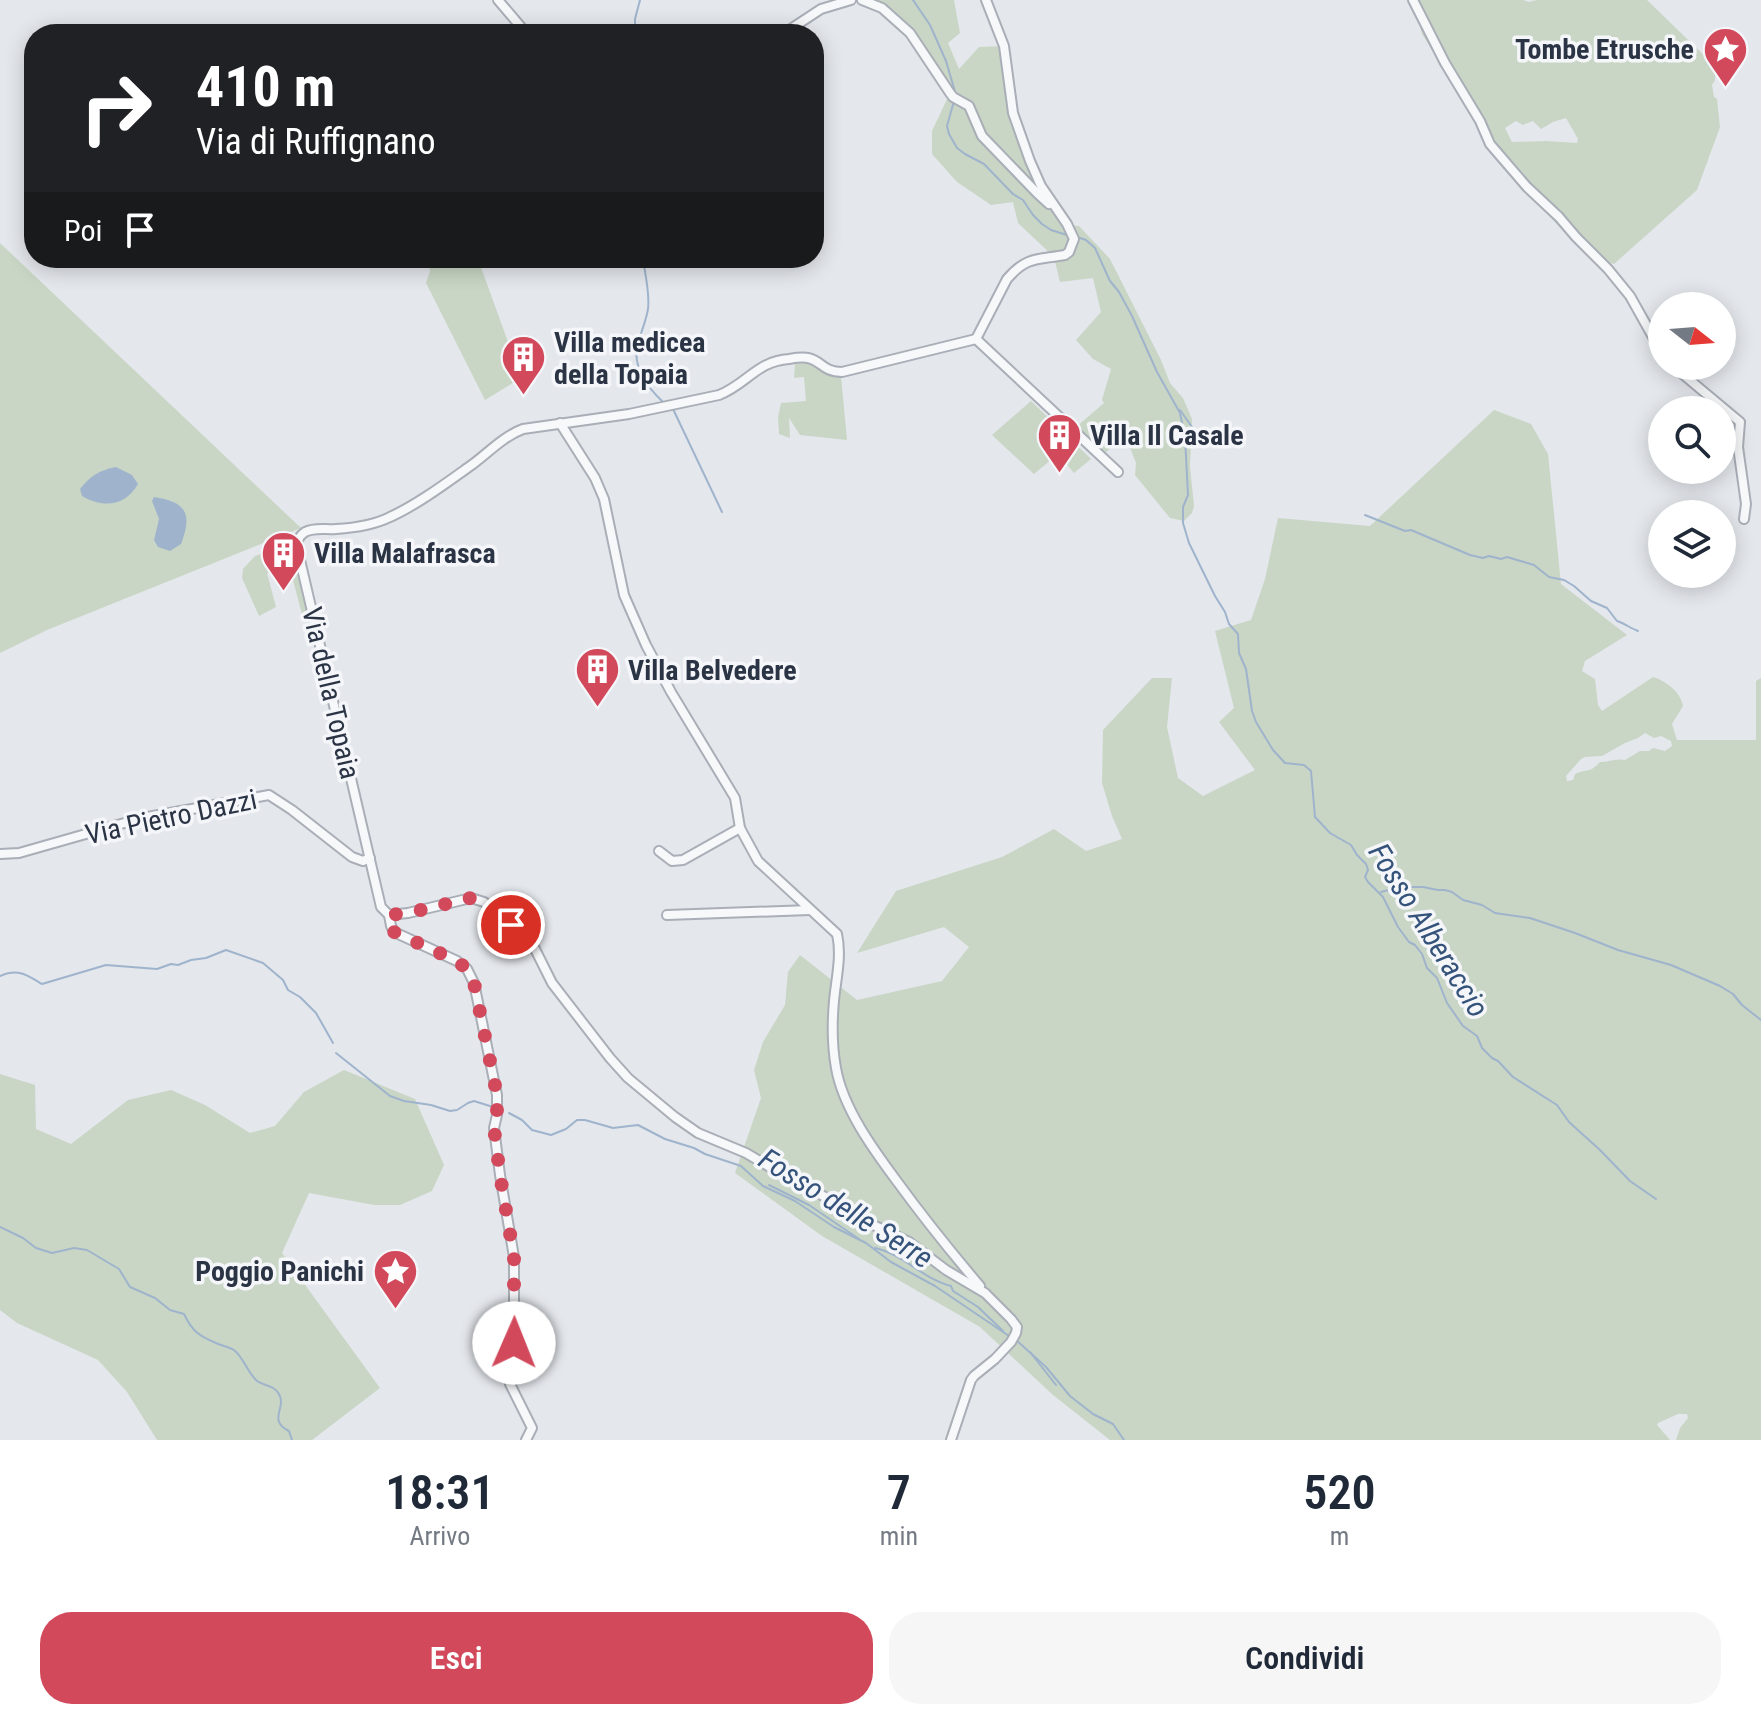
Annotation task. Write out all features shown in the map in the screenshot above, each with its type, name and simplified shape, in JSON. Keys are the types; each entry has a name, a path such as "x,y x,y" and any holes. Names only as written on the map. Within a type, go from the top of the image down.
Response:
{"street":[{"path":"498,0 518,24"},
{"path":"798,24 821,9 851,0"},
{"path":"862,0 882,8 910,33 956,98 969,106 982,136 1058,211"},
{"path":"986,0 1004,46 1013,113 1035,173 1074,239 1069,252 1027,261 1007,279 976,339 1118,472"},
{"path":"1413,0 1490,144 1527,187 1608,269 1630,296 1648,328"},
{"name":"Via della Topaia","path":"370,858 297,547 297,540 302,534 390,517 475,463 512,433 523,429 629,414 719,395 732,390 760,366 778,359 807,357 832,372 842,372 976,339"},
{"path":"1690,380 1740,422 1738,447 1746,504 1744,519"},
{"path":"560,423 595,478 604,499 624,595 646,645 735,798 740,828 758,861 837,934 839,945 833,1042 836,1070 845,1097 873,1149 937,1236 1017,1327 1013,1339 971,1380 951,1440"},
{"name":"Via Pietro Dazzi","path":"0,854 19,853 142,818 269,795 352,857 363,861 370,858"},
{"path":"659,851 672,861 683,860 740,828"},
{"path":"370,858 381,907 389,915 394,932 457,961 467,969 474,983 497,1095 494,1128 514,1257 514,1343 510,1384 532,1428 526,1440"},
{"path":"389,915 471,898 484,902 534,947 552,983 610,1058 628,1078 675,1117 698,1133 746,1153 867,1222 909,1242 946,1270 985,1293"},
{"path":"667,915 810,910"}],"green space":[{"path":"862,0 954,0 960,33 948,43 959,69 979,47 1004,46 1010,91 1030,161 1067,225 1079,226 1110,259 1170,383 1183,398 1192,419 1190,467 1194,506 1184,521 1170,518 1135,475 1136,463 1125,435 1103,455 1076,427 1104,403 1102,400 1111,369 1093,359 1076,340 1101,312 1093,278 1060,282 1054,257 1018,223 1013,202 991,205 957,182 932,154 932,131 950,93 910,33 882,8"},
{"path":"1414,0 1647,0 1715,66 1712,85 1720,127 1697,190 1614,264 1583,252 1509,173 1422,34","holes":["1566,118 1578,139 1577,143 1512,142 1505,128 1516,121 1523,125 1533,121 1541,129"]},
{"path":"0,243 301,528 47,630 0,653"},
{"path":"429,268 481,268 521,378 485,400 426,283"},
{"path":"805,363 841,376 847,440 800,435 789,418 790,438 779,434 781,403 806,401 804,377 794,378 795,364"},
{"path":"1031,401 1091,459 1074,473 1058,454 1034,474 992,435"},
{"path":"1494,410 1531,424 1548,454 1561,584 1627,635 1585,661 1582,671 1595,679 1598,705 1602,711 1653,677 1672,688 1682,701 1683,706 1672,724 1677,740 1756,740 1756,681 1761,678 1761,1440 1676,1440 1688,1418 1687,1414 1678,1414 1657,1425 1670,1440 1110,1440 1053,1395 980,1327 822,1236 735,1173 761,1098 754,1070 763,1042 785,1005 788,972 800,955 857,1000 942,981 969,947 944,927 857,953 896,891 1002,857 1054,829 1086,851 1122,839 1102,783 1103,730 1152,678 1172,678 1167,727 1178,778 1203,796 1255,770 1219,722 1234,708 1215,631 1251,620 1265,579 1278,518 1370,526","holes":["1645,733 1654,738 1661,736 1671,741 1672,746 1665,751 1653,748 1640,751 1625,760 1600,762 1567,781 1566,776 1585,757 1602,756"]},
{"path":"293,543 311,623 304,622 293,580 284,570 267,573 276,607 259,616 242,578 243,569 255,556"},
{"path":"344,1070 415,1099 444,1165 432,1191 400,1205 374,1205 309,1193 282,1253 380,1388 312,1440 157,1440 127,1392 98,1360 17,1323 0,1310 0,1074 35,1085 36,1129 71,1144 128,1100 171,1090 205,1105 250,1133 275,1126 304,1092"}],"water":[{"path":"116,467 132,475 138,484 133,492 120,501 105,504 82,496 80,489 88,480"},
{"path":"154,497 174,502 186,518 181,544 170,551 158,547 154,540 159,519 152,501"}],"waterway":[{"path":"635,24 640,0"},
{"name":"Fosso Alberaccio","path":"913,0 930,25 946,61 956,95"},
{"name":"Fosso Alberaccio","path":"954,101 947,126 957,148 984,164 1023,200 1042,224 1067,235"},
{"name":"Fosso Alberaccio","path":"1077,237 1095,248 1180,413 1185,437 1188,495 1183,507 1183,523 1189,543 1215,596 1229,624 1238,634 1239,653 1246,669 1256,722 1285,763 1304,765 1311,771 1315,817 1330,833 1351,845 1366,864 1368,870 1365,877 1383,897 1409,942 1422,954 1427,968 1437,978 1447,1003 1463,1026 1477,1036 1482,1048 1513,1077 1557,1105 1569,1122 1630,1181 1656,1199"},
{"path":"645,268 648,303 637,347 637,363 648,385 664,403"},
{"path":"673,409 722,512"},
{"path":"1180,410 1192,427"},
{"path":"1365,515 1470,555 1507,557 1534,565 1549,577 1574,586 1591,601 1607,608 1617,621 1638,631"},
{"path":"1381,892 1400,887 1445,890 1495,913 1530,918 1618,950 1671,965 1720,986 1761,1020"},
{"name":"Fosso delle Serre","path":"0,976 17,973 42,984 106,965 157,969 206,958 226,950 263,963 283,980 288,990 316,1013 333,1043"},
{"name":"Fosso delle Serre","path":"336,1053 390,1096 404,1101 450,1111 474,1101 493,1107"},
{"name":"Fosso delle Serre","path":"509,1113 532,1130 551,1135 577,1120 613,1128 638,1125 665,1139 741,1166 763,1186 866,1243 1009,1336"},
{"path":"769,1185 809,1205 859,1239"},
{"path":"0,1227 36,1248 52,1253 74,1248 87,1250 119,1269 130,1287 155,1298 170,1310 184,1314 193,1329 201,1335 234,1350 257,1381 272,1387 279,1394 279,1423 289,1431 292,1440"},
{"path":"875,1248 895,1255 931,1278 951,1286 953,1291 978,1307 1003,1331"},
{"name":"Fosso delle Serre","path":"1015,1339 1046,1367 1070,1396 1093,1414 1113,1424 1124,1440"},
{"name":"Fosso delle Serre","path":"1030,1352 1056,1385"}],"place":[{"name":"Tombe Etrusche","path":"1725,88"},
{"name":"Villa medicea della Topaia","path":"523,397"},
{"name":"Villa Il Casale","path":"1059,474"},
{"name":"Villa Malafrasca","path":"283,592"},
{"name":"Villa Belvedere","path":"597,709"},
{"name":"Poggio Panichi","path":"395,1310"}],"route":[{"path":"511,925 484,902 471,898 389,915 394,932 457,961 467,969 474,983 497,1095 494,1128 514,1257 514,1343"}]}
